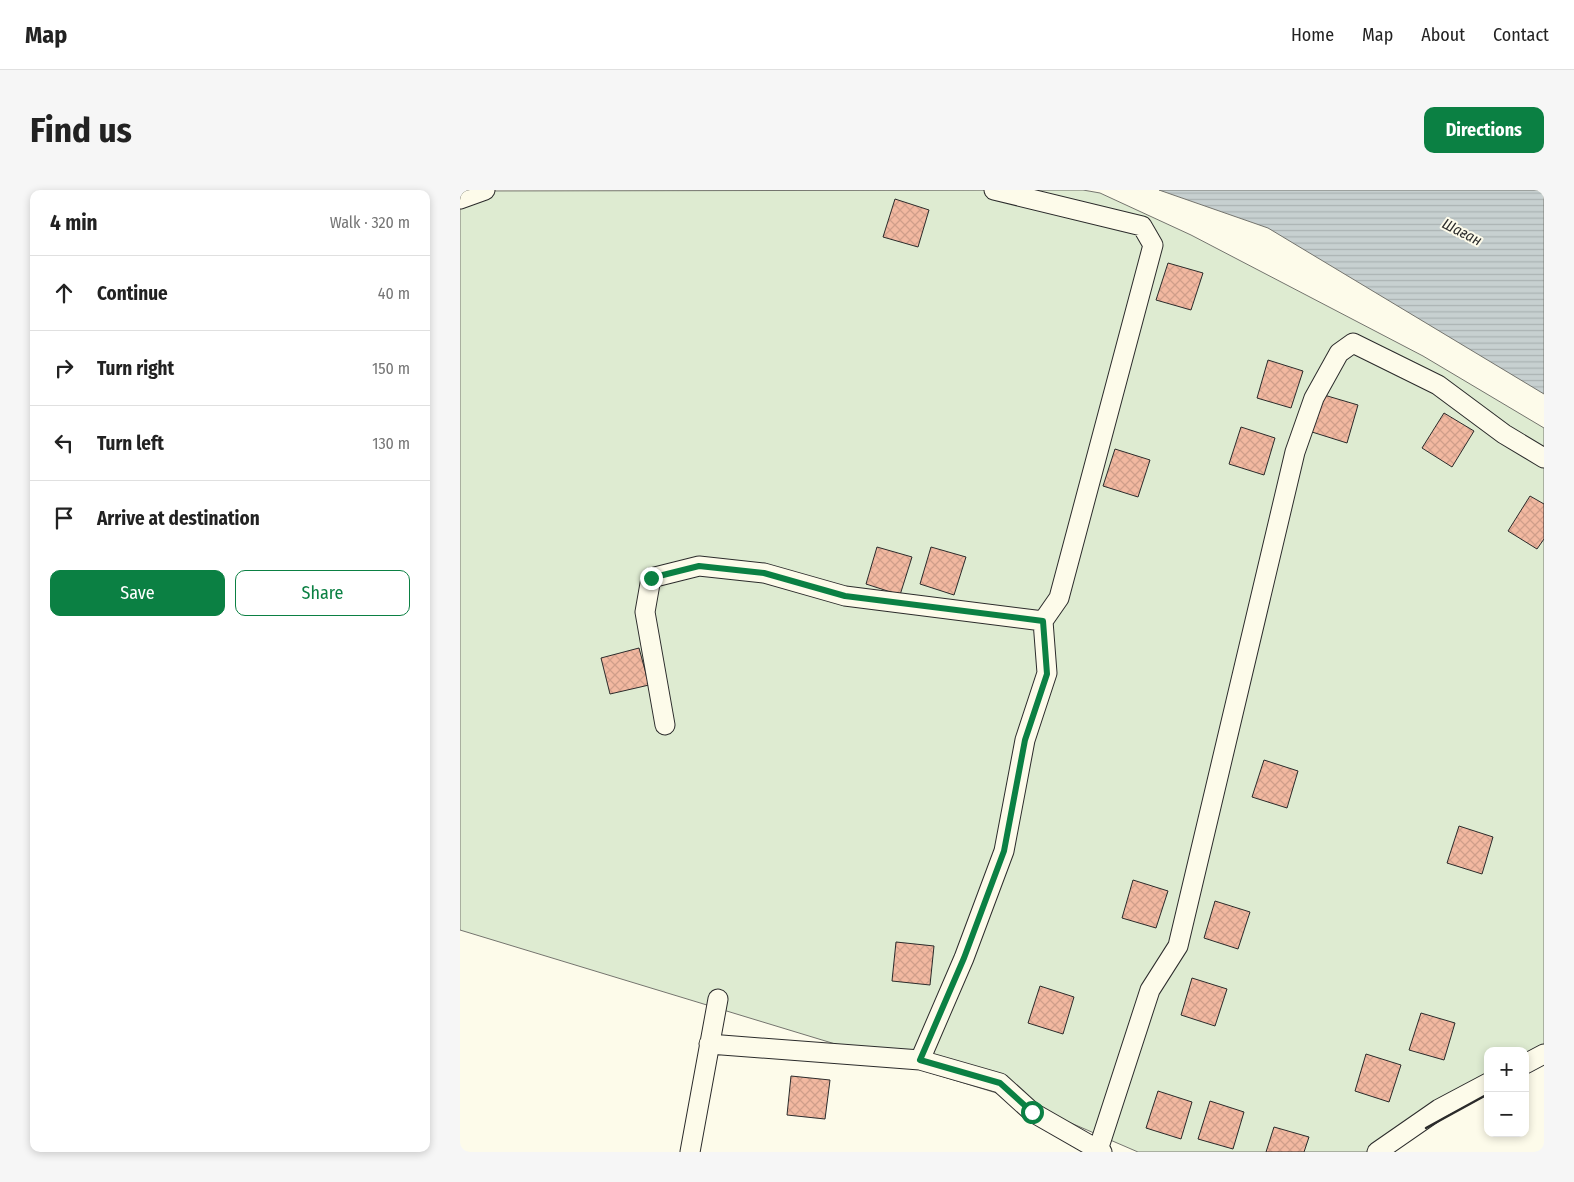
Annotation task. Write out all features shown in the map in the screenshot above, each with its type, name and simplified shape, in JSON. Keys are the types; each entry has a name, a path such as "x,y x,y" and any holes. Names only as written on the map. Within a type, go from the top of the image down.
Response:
{"street":[{"path":"460,199 485,190"},
{"path":"920,1060 964,958 1004,851 1025,740 1047,674 1043,621 1059,598 1153,245 1142,226 994,190"},
{"path":"708,1044 920,1060 1000,1083 1032,1112 1100,1151 1150,990 1178,946 1295,452 1314,398 1339,353 1353,344 1438,385 1504,434 1544,458"},
{"path":"665,725 645,612 651,578 699,566 764,573 845,596 1043,621"},
{"path":"690,1152 708,1044 718,999"},
{"path":"1529,1062 1544,1054"},
{"path":"1377,1152 1439,1109 1484,1086"}],"green space":[{"path":"1083,190 1100,193 1191,235 1423,356 1544,428 1544,1063 1529,1072 1529,1047 1484,1047 1484,1096 1413,1135 1391,1152 1138,1152 1013,1098 460,930 460,191"}],"water":[{"name":"Шаған","path":"1159,190 1544,190 1544,394 1268,228"}],"building":[{"path":"895,199 929,210 918,247 883,237"},
{"path":"1168,263 1203,273 1191,310 1156,300"},
{"path":"1268,360 1303,371 1291,408 1257,398"},
{"path":"1324,395 1358,405 1347,443 1312,432"},
{"path":"1444,413 1474,431 1452,467 1422,448"},
{"path":"1241,427 1275,438 1264,475 1229,464"},
{"path":"1115,449 1150,460 1138,497 1103,486"},
{"path":"1530,496 1544,504 1544,539 1537,549 1508,531"},
{"path":"877,547 912,557 900,595 866,584"},
{"path":"931,547 966,557 954,595 920,584"},
{"path":"639,648 649,685 610,694 601,658"},
{"path":"1264,760 1298,771 1287,808 1252,797"},
{"path":"1459,826 1493,837 1482,874 1447,863"},
{"path":"1133,880 1168,891 1156,928 1122,918"},
{"path":"1215,901 1250,912 1238,949 1204,938"},
{"path":"896,942 934,946 930,985 892,981"},
{"path":"1192,978 1227,989 1215,1026 1181,1015"},
{"path":"1040,986 1074,997 1063,1034 1028,1023"},
{"path":"1421,1013 1455,1023 1444,1060 1409,1050"},
{"path":"1366,1054 1401,1065 1389,1102 1355,1091"},
{"path":"791,1076 830,1080 825,1119 787,1115"},
{"path":"1158,1091 1192,1102 1181,1139 1146,1128"},
{"path":"1210,1101 1244,1112 1233,1149 1198,1139"},
{"path":"1274,1127 1309,1137 1304,1152 1266,1152"}],"wall":[{"path":"1426,1128 1484,1096"}],"route":[{"path":"651,578 699,566 764,573 845,596 1043,621 1047,674 1025,740 1004,851 964,958 920,1060 1000,1083 1032,1112"}]}
